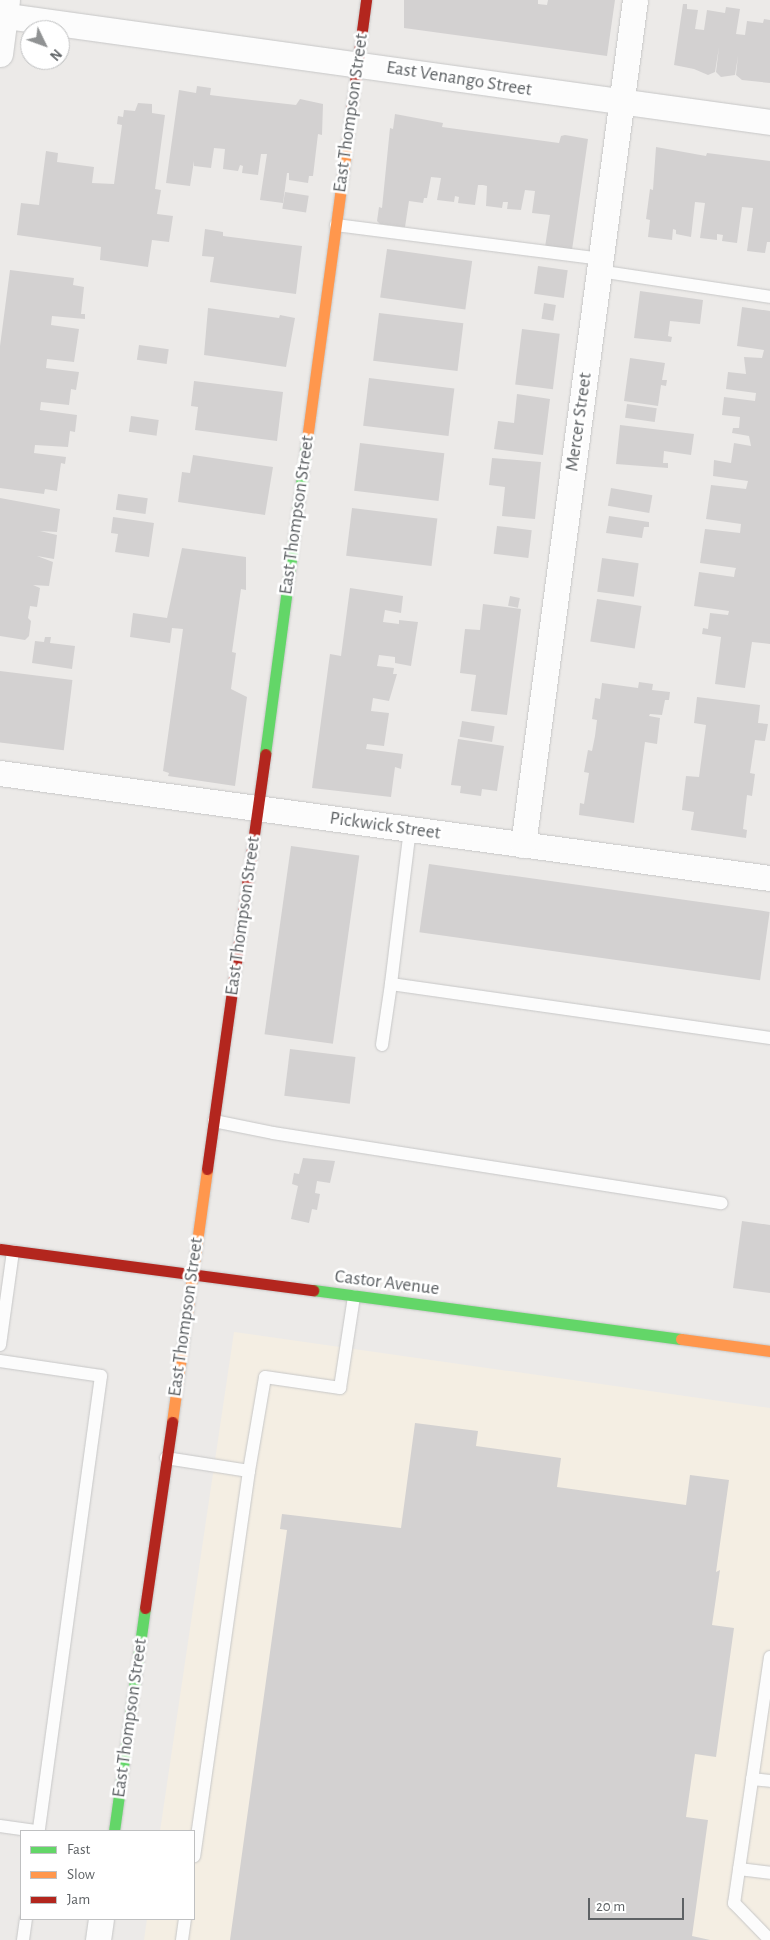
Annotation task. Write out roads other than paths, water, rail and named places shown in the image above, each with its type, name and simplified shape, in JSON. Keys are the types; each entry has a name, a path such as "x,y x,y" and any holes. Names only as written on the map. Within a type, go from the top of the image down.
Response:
{"street":[{"name":"East Thompson Street","path":"114,1830 258,809 366,0"},
{"name":"Mercer Street","path":"522,845 636,0"},
{"name":"East Venango Street","path":"4,10 621,103 770,122"},
{"path":"0,54 4,10"},
{"name":"Pickwick Street","path":"0,773 770,878"},
{"name":"Castor Avenue","path":"0,1249 770,1351"},
{"path":"98,1940 102,1920"}],"lane":[{"path":"336,226 600,265 770,297"},
{"path":"382,1045 410,829"},
{"path":"391,984 770,1038"},
{"path":"214,1121 283,1135 722,1203"},
{"path":"0,1346 13,1251"},
{"path":"195,1849 249,1472 265,1377 340,1388 354,1296"},
{"path":"0,1361 102,1376 38,1830"},
{"path":"166,1458 249,1472"},
{"path":"770,1657 768,1685 734,1903 770,1940"},
{"path":"752,1779 770,1781"},
{"path":"0,1826 30,1830"},
{"path":"739,1869 770,1873"},
{"path":"23,1940 26,1920"},
{"path":"182,1940 185,1920"}]}
